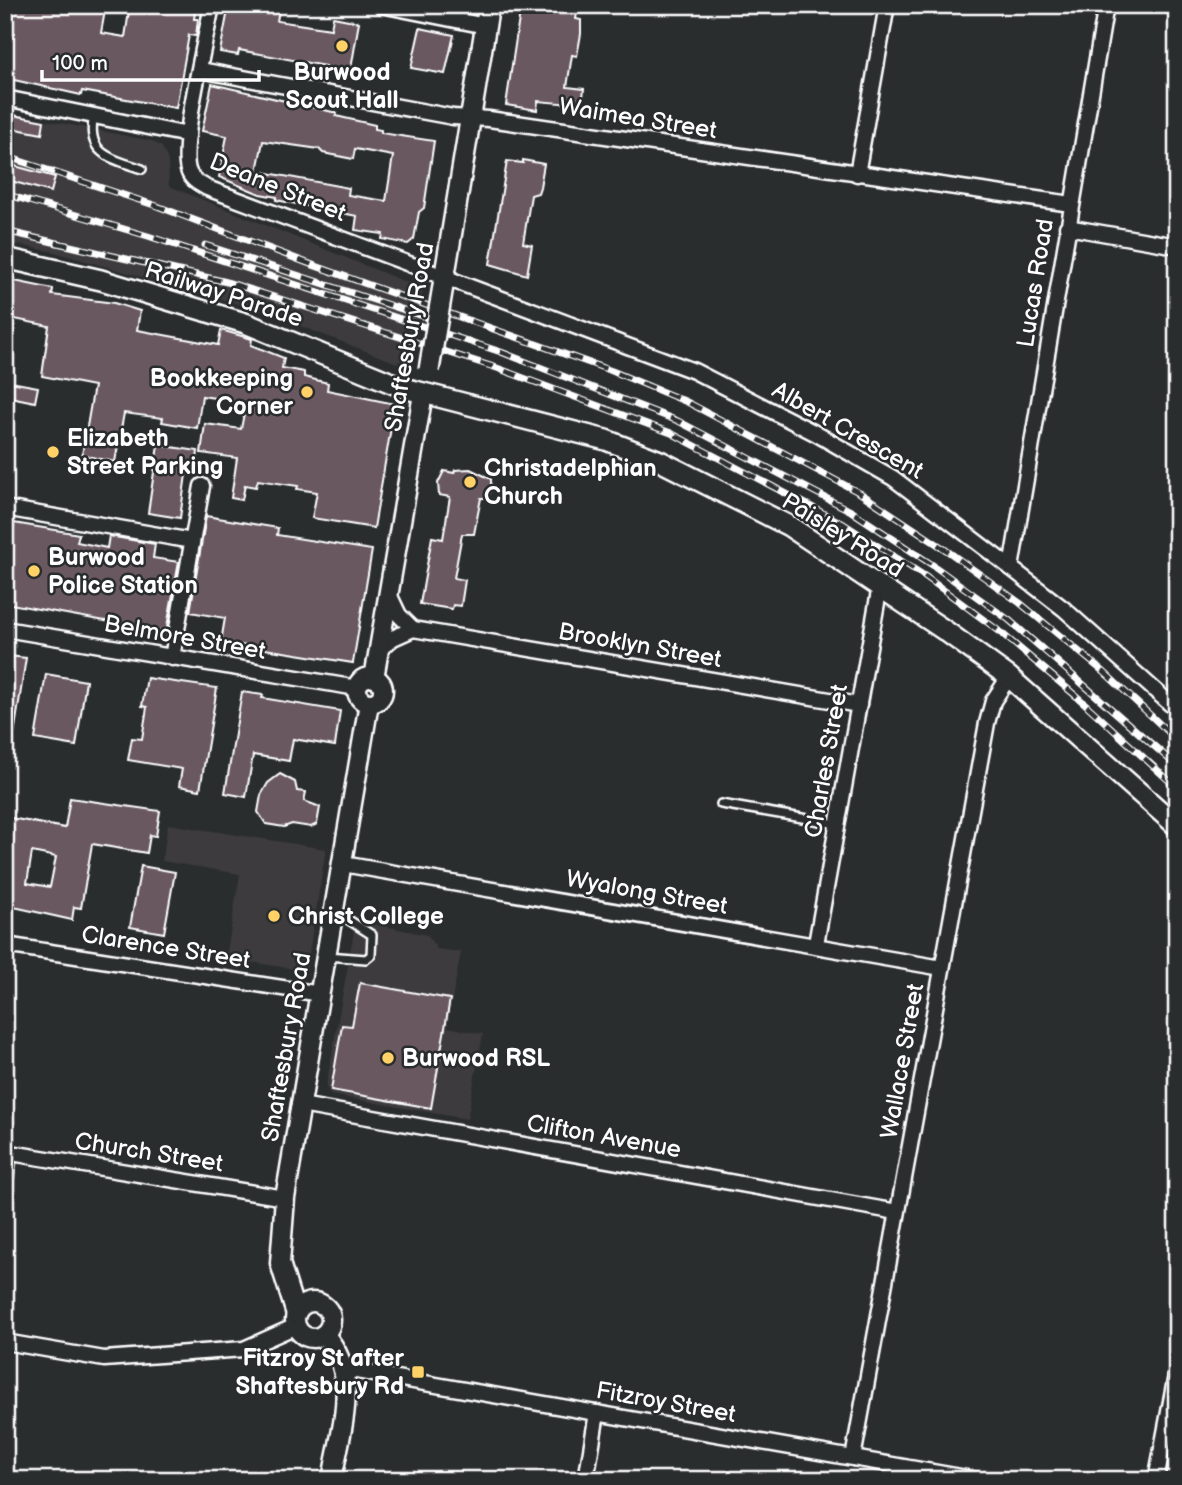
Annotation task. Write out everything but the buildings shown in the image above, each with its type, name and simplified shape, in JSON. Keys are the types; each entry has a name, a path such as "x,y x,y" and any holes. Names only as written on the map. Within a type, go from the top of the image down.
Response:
{"main road":[{"name":"Shaftesbury Road","path":"423,394 489,5"},
{"name":"Railway Parade","path":"5,258 102,280 246,323 423,394"},
{"name":"Paisley Road","path":"423,394 606,440 660,461 789,526 1009,677 1177,826"}],"street":[{"path":"188,135 212,5"},
{"path":"381,5 486,26"},
{"path":"857,174 887,5"},
{"name":"Lucas Road","path":"1011,568 1106,5"},
{"name":"Waimea Street","path":"200,71 471,118 1071,204"},
{"name":"Deane Street","path":"5,99 188,135 189,173 207,188 444,282"},
{"path":"1067,227 1177,246"},
{"name":"Albert Crescent","path":"444,282 616,340 706,377 893,478 1064,609 1177,710"},
{"name":"Shaftesbury Road","path":"374,678 423,394"},
{"path":"172,658 202,486"},
{"path":"5,508 192,541"},
{"name":"Charles Street","path":"816,944 880,586"},
{"path":"379,650 393,638 413,629 399,615 389,594"},
{"name":"Belmore Street","path":"5,629 357,688"},
{"name":"Brooklyn Street","path":"413,629 859,705"},
{"name":"Wallace Street","path":"853,1458 987,723 993,701 1009,677"},
{"path":"374,678 382,685 383,693 376,702 369,704 360,700 357,688 362,680 374,678"},
{"name":"Shaftesbury Road","path":"296,1320 280,1263 285,1198 369,704"},
{"name":"Wyalong Street","path":"343,863 942,968"},
{"name":"Clarence Street","path":"5,945 321,994"},
{"name":"Clifton Avenue","path":"302,1105 897,1212"},
{"name":"Church Street","path":"5,1152 285,1198"},
{"name":"Shaftesbury Road","path":"282,1234 296,1279 313,1301"},
{"path":"5,1342 104,1359 244,1349 296,1320 302,1305 313,1301 324,1305 330,1314 330,1325 324,1335"},
{"path":"296,1320 307,1337 324,1335"},
{"path":"324,1335 333,1344 345,1369 345,1406 331,1480"},
{"name":"Fitzroy Street","path":"345,1369 978,1480"},
{"path":"1156,1480 1177,1370"},
{"path":"586,1480 597,1413"}],"lane":[{"path":"94,115 93,143 105,156 142,169"},
{"path":"721,804 838,824"},
{"path":"327,956 366,959 373,947 372,935 368,931 335,911"}],"shaded area":[{"path":"5,112 152,141 162,147 168,161 169,186 423,289 412,357 397,363 256,309 54,252 5,242"},
{"name":"Christ College","path":"168,824 326,849 306,971 226,958 240,874 162,861"},
{"path":"356,920 427,935 437,949 461,952 447,1027 483,1034 467,1119 331,1095 326,1087"}],"green space":[{"path":"5,1152 18,1154 5,1237"}],"railway":[{"path":"5,156 157,206 310,264 612,371 687,402 860,493 946,550 1020,603 1104,672 1177,740"},
{"path":"5,194 148,236 501,352 678,421 851,511 934,566 1009,620 1177,766"},
{"path":"5,231 227,282 497,368 671,433 842,523 926,577 999,631 1082,701 1177,788"},
{"path":"205,245 438,321"}],"place":[{"name":"Burwood Scout Hall","path":"342,46"},
{"name":"Bookkeeping Corner","path":"307,392"},
{"name":"Elizabeth Street Parking","path":"53,452"},
{"name":"Christadelphian Church","path":"470,482"},
{"name":"Burwood Police Station","path":"34,571"},
{"name":"Christ College","path":"274,916"},
{"name":"Burwood RSL","path":"388,1058"},
{"name":"Fitzroy St after Shaftesbury Rd","path":"418,1372"}]}
